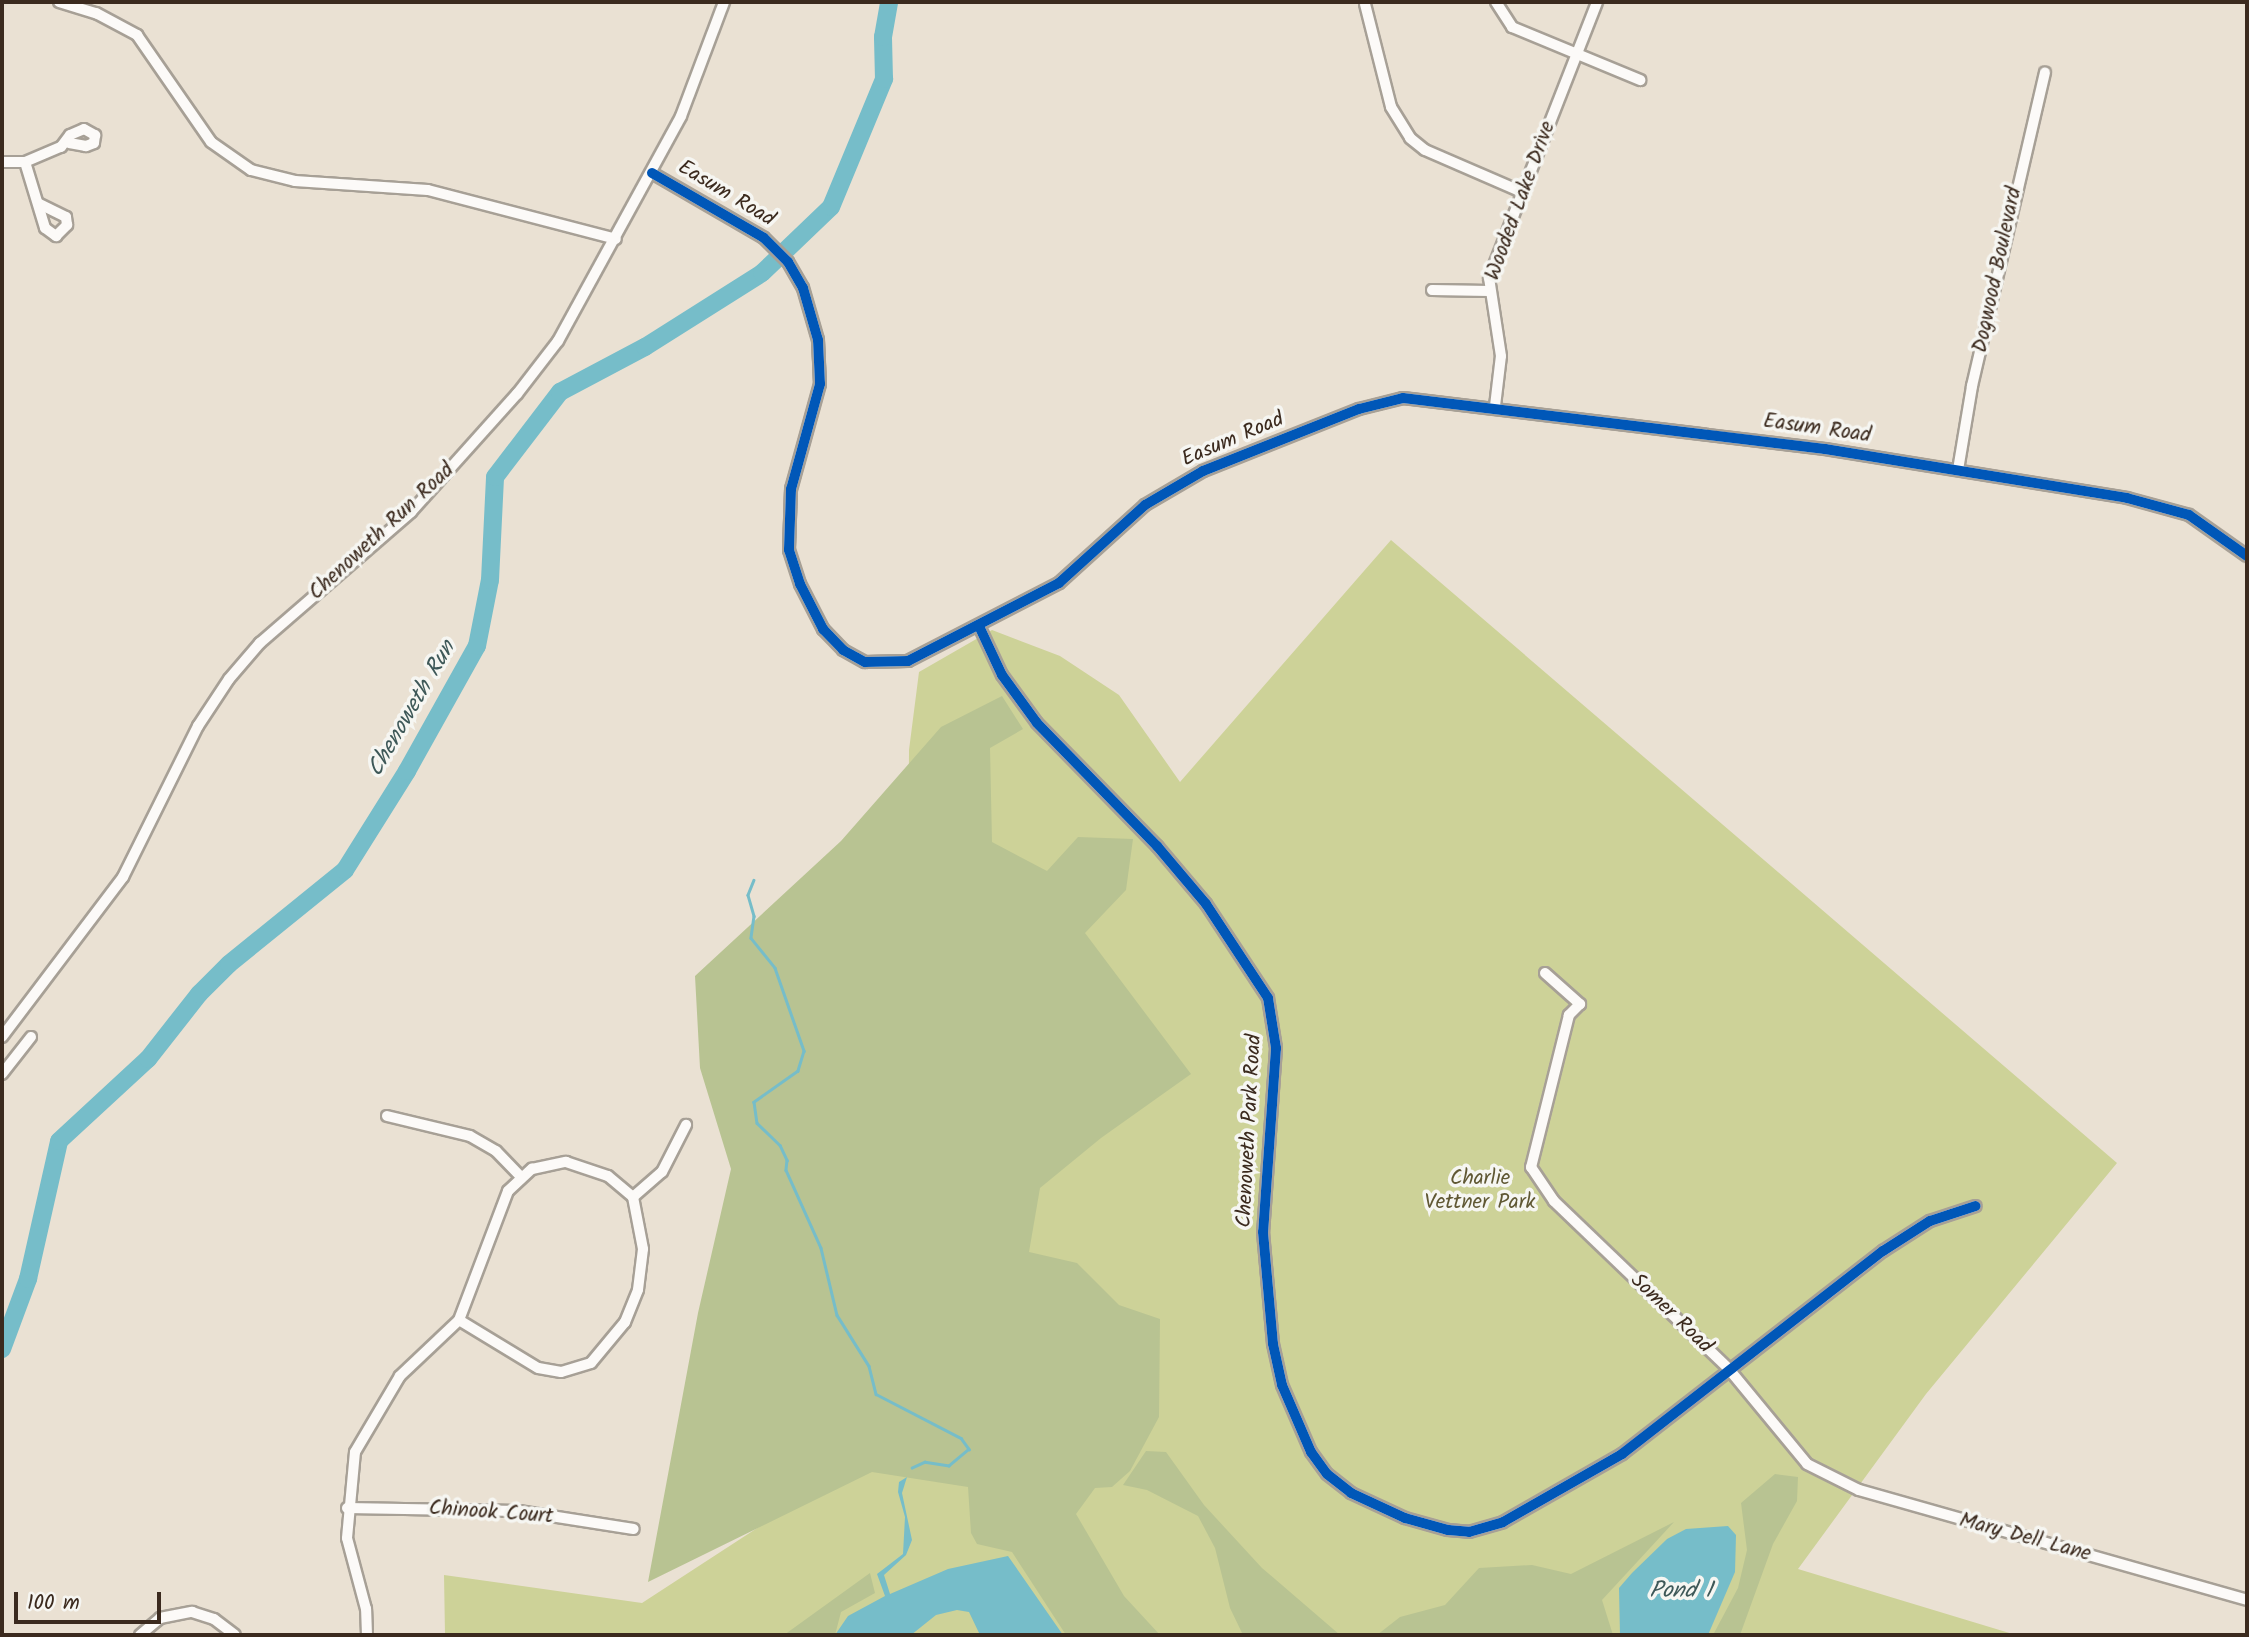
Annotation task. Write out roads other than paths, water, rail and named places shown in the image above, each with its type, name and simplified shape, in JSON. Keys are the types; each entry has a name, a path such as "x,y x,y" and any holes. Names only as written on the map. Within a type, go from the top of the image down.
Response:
{"street":[{"path":"59,2 96,13 137,35 211,142 251,170 295,181 428,190 616,239"},
{"name":"Chenoweth Run Road","path":"2,1037 123,877 198,726 229,679 260,643 411,512 463,456 558,341 652,173 696,85 724,2"},
{"path":"1496,2 1512,27 1640,80"},
{"name":"Wooded Lake Drive","path":"1495,406 1501,356 1489,278 1597,2"},
{"path":"1364,4 1391,107 1410,138 1425,150 1522,192"},
{"name":"Dogwood Boulevard","path":"1958,470 1975,373 2045,72"},
{"path":"2,162 25,162 69,143"},
{"path":"25,162 39,205"},
{"name":"Easum Road","path":"652,173 745,223 788,262 812,316 821,363 816,401 791,489 787,524 792,562 811,608 839,647 874,664 908,661 1059,583 1156,497 1239,456 1382,401 1414,398 1495,406 1958,470 2175,510 2215,530 2247,556"},
{"path":"1432,290 1489,290"},
{"name":"Chenoweth Park Road","path":"979,626 1002,675 1037,723 1166,856 1206,905 1268,998 1276,1048 1263,1232 1273,1344 1296,1421 1327,1474 1351,1493 1405,1518 1469,1532 1488,1527 1595,1472 1884,1251 1930,1222 1976,1206"},
{"name":"Somer Road","path":"1545,973 1580,1004 1569,1015 1531,1167 1554,1201 1728,1368 1807,1464"},
{"path":"2,1074 31,1037"},
{"path":"387,1116 470,1136 496,1151 521,1177"},
{"path":"633,1197 662,1172 686,1125"},
{"path":"367,1635 366,1609 347,1538 347,1508 355,1452 367,1425 409,1365 459,1320 508,1191 521,1177 543,1165 578,1164 608,1176 633,1197 643,1248 638,1290 625,1322 591,1363 561,1372 538,1368 459,1320"},
{"name":"Mary Dell Lane","path":"1807,1464 1835,1482 1859,1490 2247,1600"},
{"name":"Chinook Court","path":"347,1508 475,1507 634,1529"},
{"path":"140,1635 160,1618 192,1612 214,1619 235,1635"}],"water":[{"path":"907,1477 902,1493 912,1540 906,1555 884,1575 890,1594 948,1569 1008,1556 1063,1635 980,1635 969,1612 957,1610 936,1615 911,1635 835,1635 848,1616 885,1596 877,1574 903,1554 905,1517 898,1492 899,1482"},
{"name":"Pond 1","path":"1728,1526 1736,1535 1735,1572 1708,1635 1620,1635 1619,1588 1632,1573 1667,1539 1686,1529"}],"waterway":[{"name":"Chenoweth Run","path":"2,1349 28,1279 59,1141 148,1059 199,994 229,964 345,870 407,771 477,646 490,580 495,477 560,392 645,347 762,273 831,207 884,79 883,37 889,2"},
{"path":"754,880 748,895 754,916 751,938 775,968 804,1051 798,1071 754,1102 757,1123 780,1145 787,1160 786,1170 821,1248 837,1315 869,1366 876,1394 961,1438 969,1449 949,1466 925,1462 912,1468"}],"park label":[{"name":"Charlie Vettner Park","path":"1480,1191"}]}
